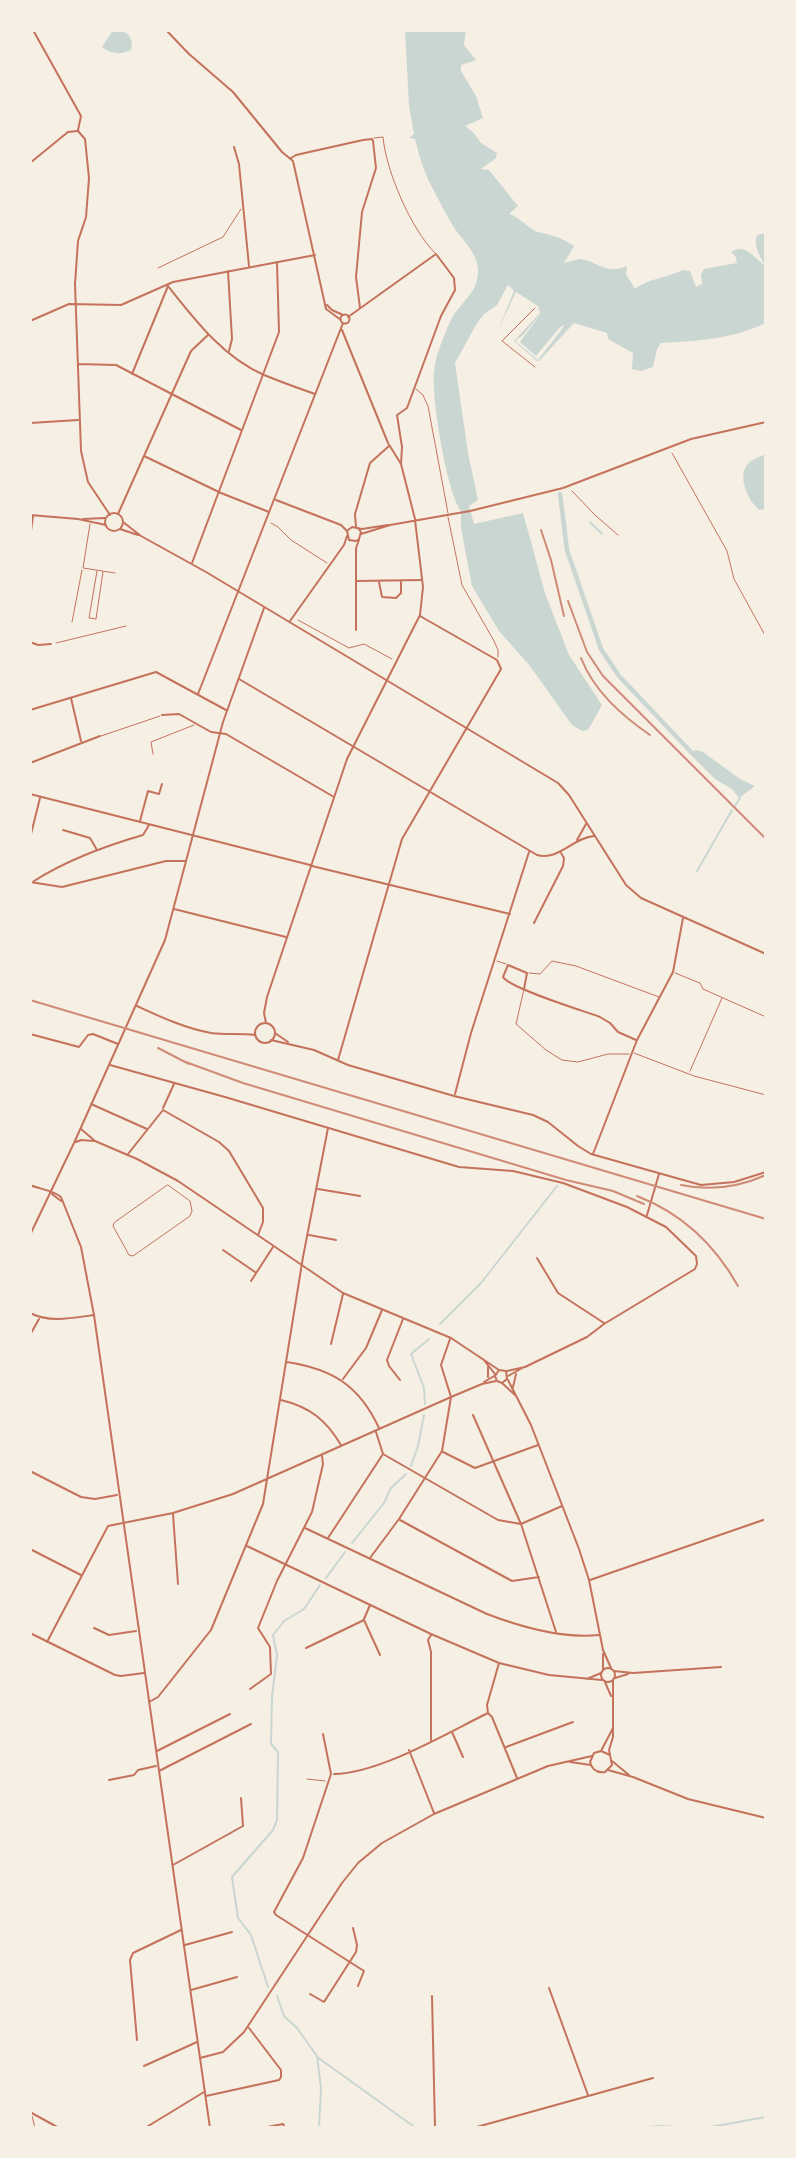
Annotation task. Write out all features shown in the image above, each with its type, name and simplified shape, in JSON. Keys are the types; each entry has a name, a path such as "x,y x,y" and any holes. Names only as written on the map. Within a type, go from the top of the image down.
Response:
{"street":[{"path":"33,30 81,116 78,131"},
{"path":"166,30 233,92 295,164 328,312 342,322 348,322 348,317 436,254"},
{"path":"30,163 68,132 78,131"},
{"path":"78,131 85,142 89,184 86,217 78,241 76,303 79,420 84,471 110,515"},
{"path":"289,1043 266,1023 265,1003 353,747 420,615 423,580 415,520 401,464 401,437 397,415 407,408 441,316 456,285 449,268 419,229 390,174 384,154 383,136 296,155 290,159"},
{"path":"360,308 356,284 362,212 376,168 372,139"},
{"path":"234,147 239,164 249,267"},
{"path":"158,268 223,237 236,214 243,208"},
{"path":"30,321 69,304 121,305 173,282 315,255"},
{"path":"191,564 279,332 277,262"},
{"path":"228,271 232,344 228,352"},
{"path":"168,286 208,334 228,352 263,374 315,394"},
{"path":"132,374 168,286"},
{"path":"326,305 348,317"},
{"path":"535,308 502,341 535,368"},
{"path":"198,694 341,329 344,315"},
{"path":"341,329 390,446 401,464"},
{"path":"118,514 192,349 208,334"},
{"path":"77,364 113,364 241,430"},
{"path":"415,388 424,395 428,406 447,513"},
{"path":"30,423 79,420"},
{"path":"347,531 350,528 470,511 564,488 701,436 766,422"},
{"path":"361,534 354,524 355,514 368,468 374,458 390,446"},
{"path":"672,453 727,551 734,579 766,637"},
{"path":"144,456 218,492 270,512"},
{"path":"572,491 594,515 618,535"},
{"path":"275,499 341,525 347,531 344,545 289,622"},
{"path":"106,525 110,515 118,514"},
{"path":"118,514 123,522 141,536 239,592 564,789 626,885 641,898 766,954"},
{"path":"30,538 31,515 78,519 107,518"},
{"path":"338,1060 402,839 500,669 497,660 499,654 494,641 462,585 449,517"},
{"path":"78,519 141,536"},
{"path":"72,622 90,522"},
{"path":"120,529 123,522"},
{"path":"271,523 327,564"},
{"path":"356,630 356,548 361,534 390,524"},
{"path":"347,536 356,548"},
{"path":"351,541 359,539"},
{"path":"83,568 115,573"},
{"path":"97,571 89,618 96,619 103,572"},
{"path":"379,581 381,596 396,598 401,593 401,580"},
{"path":"356,581 423,580"},
{"path":"30,1235 165,940 226,710 264,607"},
{"path":"420,615 497,660"},
{"path":"298,620 349,648 364,644 392,659"},
{"path":"56,643 125,626"},
{"path":"30,642 38,645 51,644"},
{"path":"30,710 156,672 226,710"},
{"path":"238,678 537,856 548,857 576,841 594,836"},
{"path":"71,697 81,742"},
{"path":"30,764 81,742 174,713 214,733 226,734 334,797"},
{"path":"153,754 149,745 151,742 196,723"},
{"path":"139,822 148,791 159,794 162,784"},
{"path":"30,794 510,914"},
{"path":"30,838 40,796"},
{"path":"576,841 586,823"},
{"path":"31,882 55,868 143,835 150,824"},
{"path":"63,830 90,838 97,851"},
{"path":"454,1096 530,852"},
{"path":"534,923 564,866 564,858 560,852"},
{"path":"31,882 62,887 166,862 186,861"},
{"path":"174,909 287,937"},
{"path":"593,1154 637,1040 673,972 683,917"},
{"path":"495,960 527,973 540,974 552,961 569,966 576,965 659,997"},
{"path":"508,965 503,977 506,982 604,1019 618,1032 637,1040"},
{"path":"673,972 700,983 703,989 766,1017"},
{"path":"527,973 516,1024 557,1057 579,1062 608,1054 632,1053 766,1095"},
{"path":"689,1073 723,998"},
{"path":"136,1006 197,1030 256,1035 263,1043 271,1040 289,1043 361,1069 540,1117 593,1154 659,1174 701,1185 734,1182 766,1172"},
{"path":"256,1035 257,1028 266,1023"},
{"path":"271,1040 275,1033"},
{"path":"30,1034 79,1047 88,1035 93,1034 118,1045"},
{"path":"109,1065 459,1167 513,1171 563,1183 647,1216 666,1227 696,1256 695,1269 587,1337 525,1367 502,1383"},
{"path":"128,1155 163,1110 174,1083"},
{"path":"91,1104 148,1129"},
{"path":"163,1110 219,1142 229,1151 263,1208 264,1222 258,1236"},
{"path":"148,1702 158,1697 211,1630 263,1504 328,1127"},
{"path":"81,1128 95,1141"},
{"path":"74,1143 81,1140 95,1141 178,1181 343,1293 450,1338 499,1370 525,1367"},
{"path":"647,1216 659,1174"},
{"path":"30,1185 50,1193 62,1202 81,1247 94,1315 210,2128"},
{"path":"168,1185 187,1197 192,1205 190,1216 133,1256 129,1255 113,1227 114,1223 164,1189 168,1185"},
{"path":"317,1189 360,1196"},
{"path":"308,1235 336,1240"},
{"path":"251,1281 274,1246"},
{"path":"223,1250 256,1272"},
{"path":"537,1258 558,1293 604,1324"},
{"path":"331,1344 343,1293"},
{"path":"342,1380 366,1348 382,1310"},
{"path":"30,1313 39,1318 57,1320 94,1315"},
{"path":"30,1335 39,1318"},
{"path":"400,1380 387,1360 403,1319"},
{"path":"370,1558 399,1519 442,1451 451,1396 441,1365 450,1338"},
{"path":"482,1358 495,1375 496,1381"},
{"path":"286,1362 312,1366 342,1380 369,1408 380,1429"},
{"path":"487,1378 488,1367"},
{"path":"482,1384 499,1370"},
{"path":"506,1371 539,1445 589,1580 603,1650 614,1679 610,1755 612,1761 633,1777"},
{"path":"513,1387 516,1374"},
{"path":"47,1642 104,1530 110,1525 173,1513 233,1494 482,1384 496,1381 502,1383 516,1396"},
{"path":"280,1400 302,1406 319,1416 342,1446"},
{"path":"473,1415 521,1524 556,1632"},
{"path":"375,1431 383,1454 498,1520 521,1524 563,1506"},
{"path":"442,1451 471,1467 494,1462 539,1445"},
{"path":"328,1538 383,1454"},
{"path":"250,1689 271,1674 270,1647 258,1628 312,1511 321,1475 321,1455"},
{"path":"30,1471 81,1497 95,1499 118,1495"},
{"path":"173,1513 178,1584"},
{"path":"399,1519 512,1581 521,1582 539,1577"},
{"path":"589,1580 766,1519"},
{"path":"305,1528 487,1614 529,1629 600,1635"},
{"path":"246,1546 431,1634 499,1663 549,1675 603,1681 633,1673"},
{"path":"30,1549 81,1575"},
{"path":"306,1648 364,1620 370,1604"},
{"path":"364,1620 380,1655"},
{"path":"94,1628 109,1635 138,1631"},
{"path":"30,1633 115,1675 144,1673"},
{"path":"431,1634 428,1640 431,1652 431,1740"},
{"path":"603,1650 603,1681 613,1699"},
{"path":"499,1663 487,1705 488,1713 518,1779"},
{"path":"586,1679 612,1670 633,1673 721,1667"},
{"path":"331,1774 354,1773 488,1713"},
{"path":"156,1751 230,1714"},
{"path":"505,1747 573,1722"},
{"path":"158,1771 251,1724"},
{"path":"200,2058 223,2052 237,2040 330,1900 358,1863 390,1838 434,1814 518,1779 601,1751 613,1727"},
{"path":"452,1731 463,1757"},
{"path":"323,1734 331,1774 329,1783 303,1858 274,1912 364,1971 358,1986"},
{"path":"409,1750 434,1814"},
{"path":"601,1751 610,1755"},
{"path":"591,1765 592,1755"},
{"path":"608,1770 612,1761"},
{"path":"566,1762 591,1765 598,1772 608,1770 633,1777 678,1796 766,1818"},
{"path":"109,1780 134,1775 138,1770 157,1766"},
{"path":"307,1779 329,1783"},
{"path":"172,1865 243,1826 241,1798"},
{"path":"310,1994 324,2002 350,1962 357,1945 353,1928"},
{"path":"137,2040 130,1960 133,1953 182,1929"},
{"path":"184,1946 232,1932"},
{"path":"190,1990 237,1977"},
{"path":"549,1988 589,2096"},
{"path":"432,1996 435,2128"},
{"path":"145,2128 205,2094 279,2080 281,2070 248,2026"},
{"path":"145,2066 198,2041"},
{"path":"474,2128 653,2077"},
{"path":"31,2113 35,2128"},
{"path":"31,2113 59,2128"},
{"path":"262,2128 283,2124 285,2128"}],"shaded area":[{"path":"113,30 128,35 132,41 131,50 116,53 102,47"},
{"path":"405,30 466,30 464,45 476,60 461,65 461,71 476,96 483,118 465,126 481,143 497,153 496,158 481,169 489,170 518,206 509,214 534,230 574,246 564,263 580,259 607,269 627,266 626,274 635,289 683,270 690,271 696,287 702,284 701,275 704,269 737,263 731,252 736,250 749,252 765,266 756,243 757,235 766,233 766,323 741,333 715,338 661,343 653,367 641,371 632,369 633,353 608,339 607,333 574,323 537,361 514,341 540,313 538,306 516,292 498,330 514,291 508,285 497,305 477,323 455,363 478,500 469,506 474,524 523,513 545,593 569,655 602,705 588,730 582,731 572,725 530,666 499,631 472,586 461,528 461,511 450,485 441,444 434,384 440,346 454,315 474,287 478,265 430,183 415,139 409,138 414,134 409,106"},
{"path":"766,454 766,509 760,510 748,496 743,476 749,463"},
{"path":"696,750 755,786 739,798 689,753"}],"pier":[{"path":"542,312 520,342 536,356 560,327 565,325 538,360 515,341"}],"waterway":[{"path":"560,494 567,550 601,649 619,676 691,752"},
{"path":"590,522 602,534"},
{"path":"735,806 740,798"},
{"path":"697,871 732,810"},
{"path":"440,1324 481,1283 557,1186"},
{"path":"425,1404 424,1388 411,1354 429,1339"},
{"path":"411,1466 424,1415"},
{"path":"352,1543 384,1503 391,1488 406,1474"},
{"path":"326,1578 345,1552"},
{"path":"268,1987 251,1935 238,1918 232,1877 273,1830 277,1820 278,1752 271,1744 272,1697 277,1655 273,1635 284,1621 304,1609 320,1585"},
{"path":"277,1996 284,2016 297,2028 317,2056 321,2089 319,2128"},
{"path":"317,2057 416,2128"},
{"path":"705,2128 766,2117"},
{"path":"637,2128 692,2128"}],"railway":[{"path":"541,530 564,616"},
{"path":"568,601 587,652 603,676 766,839"},
{"path":"581,658 601,692 650,735"},
{"path":"30,1000 766,1219"},
{"path":"158,1048 189,1064"},
{"path":"183,1061 243,1083 566,1180 613,1191 644,1204"},
{"path":"681,1185 724,1187 766,1175"},
{"path":"637,1196 668,1211 695,1232 719,1257 738,1286"}]}
